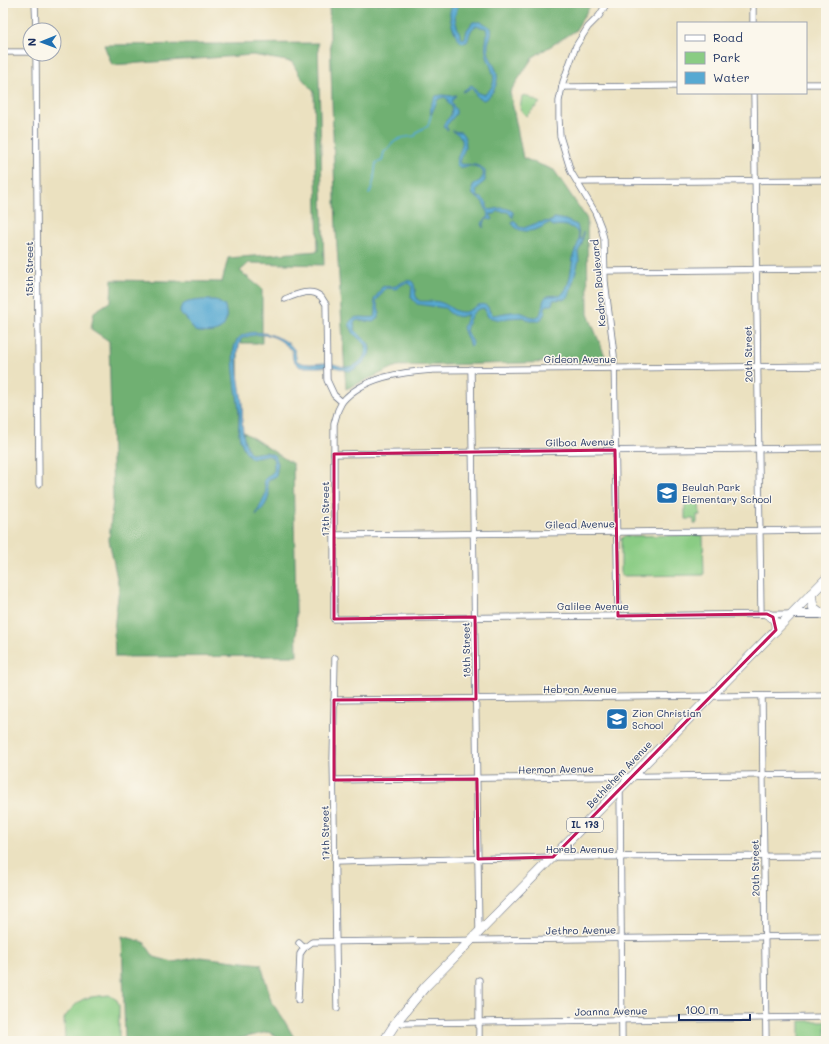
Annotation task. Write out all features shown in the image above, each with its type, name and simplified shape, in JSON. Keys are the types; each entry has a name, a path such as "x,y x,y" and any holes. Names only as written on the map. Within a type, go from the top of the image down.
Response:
{"main road":[{"name":"Bethlehem Avenue","path":"384,1041 397,1021 425,987 826,579"},
{"path":"811,594 813,607 824,614"},
{"path":"764,614 773,617 776,630"}],"street":[{"path":"35,3 36,22"},
{"name":"Kedron Boulevard","path":"607,3 599,16 588,27 576,46 562,87 559,101 559,119 560,136 571,172 595,212 601,227 604,248 614,367 618,616"},
{"path":"753,3 753,22"},
{"path":"3,52 22,52"},
{"name":"15th Street","path":"36,62 39,484"},
{"path":"807,84 826,84"},
{"path":"562,87 677,86"},
{"name":"20th Street","path":"754,94 758,449 764,614"},
{"path":"578,182 826,180"},
{"path":"605,271 826,269"},
{"path":"285,299 308,292 320,295 326,304 327,380 334,395 342,402"},
{"name":"Gideon Avenue","path":"342,402 354,391 385,377 413,371 614,367 826,366"},
{"name":"18th Street","path":"471,369 479,932"},
{"name":"17th Street","path":"342,402 335,418 334,619 360,618"},
{"name":"Gilboa Avenue","path":"334,454 826,448"},
{"name":"Gilead Avenue","path":"334,535 826,530"},
{"name":"Galilee Avenue","path":"360,618 824,614"},
{"name":"17th Street","path":"335,658 334,780 337,1008"},
{"name":"Hebron Avenue","path":"334,700 826,695"},
{"name":"20th Street","path":"762,696 766,1041"},
{"name":"Hermon Avenue","path":"334,780 826,774"},
{"path":"620,789 622,1041"},
{"name":"Horeb Avenue","path":"335,862 554,857 621,858 826,856"},
{"name":"Jethro Avenue","path":"304,948 312,942 336,943 826,936"},
{"path":"298,1000 299,961 300,954 304,948 299,943"},
{"path":"479,980 479,1041"},
{"name":"Joanna Avenue","path":"397,1021 479,1022 826,1017"}],"highlighted area":[{"path":"615,450 618,616 767,614 773,617 776,630 553,857 478,859 477,779 334,780 334,700 476,699 475,617 334,619 334,454"}],"green space":[{"path":"329,3 592,3 575,31 533,57 510,92 523,158 554,170 587,219 588,314 607,361 397,366 346,389 336,230"},
{"path":"318,43 324,265 249,263 240,271 262,289 262,343 238,343 239,429 293,464 297,656 115,657 114,629 119,588 109,540 113,500 109,341 91,329 94,312 111,301 112,280 222,282 228,258 318,251 314,92 300,76 292,62 253,55 112,65 104,45"},
{"path":"525,95 540,103 526,116 520,109 522,96"},
{"path":"685,502 699,502 700,515 697,515 697,523 694,524 694,519 685,519"},
{"path":"703,535 704,575 621,576 621,539 624,536"},
{"path":"122,936 144,942 154,957 173,962 200,957 261,964 271,1001 296,1041 285,1041 268,1032 228,1041 125,1041"},
{"path":"109,995 117,1000 119,1005 119,1041 65,1041 64,1018 75,1006 83,999"},
{"path":"800,1021 826,1021 826,1041 800,1041"}],"water":[{"path":"454,3 459,3 455,16 461,38 465,38 467,30 473,22 482,22 491,28 488,49 489,55 496,70 497,83 491,94 484,100 478,98 472,88 462,92 471,85 478,93 484,95 493,85 494,80 486,49 486,28 474,27 467,42 462,43 455,34 450,15 450,11"},
{"path":"456,95 451,102 456,110 456,114 446,126 448,130 443,127 452,111 452,107 448,103 448,99 444,97 438,99 431,115 433,101 436,96"},
{"path":"452,131 461,132 466,143 459,162 460,164 476,165 485,170 485,181 476,191 478,197 482,198 487,203 489,210 501,208 510,210 513,212 513,218 508,212 498,211 495,214 490,214 493,219 487,219 483,228 483,221 489,217 483,202 473,195 472,189 474,184 481,179 483,173 482,170 475,166 457,166 458,155 462,142 458,134"},
{"path":"554,218 565,220 577,225 580,239 582,239 583,232 583,238 578,252 579,260 569,296 565,299 553,300 552,305 545,307 545,313 540,321 530,321 524,317 501,320 488,317 484,308 476,310 471,316 466,331 473,342 472,346 470,346 463,328 468,314 465,316 455,316 445,308 417,304 411,297 412,286 409,283 403,284 396,289 385,289 376,301 380,313 377,319 373,322 358,320 354,322 355,330 369,344 370,350 369,355 362,364 349,371 331,366 300,367 293,360 292,350 272,336 258,335 241,339 237,363 245,442 251,454 266,452 274,455 278,463 276,476 267,483 269,494 266,503 256,515 266,493 264,480 274,471 274,461 272,457 266,455 251,458 240,440 239,412 233,364 234,346 237,340 249,333 265,333 281,339 288,343 293,348 297,361 300,363 330,363 345,367 356,365 364,356 366,345 354,334 349,324 356,317 374,317 376,311 374,300 382,287 396,286 407,281 412,281 417,299 419,301 439,302 461,312 468,311 479,305 485,305 493,315 515,312 533,317 538,316 540,315 543,301 546,297 560,296 566,289 570,279 579,235 574,229 562,225 553,226 551,224 546,224 538,229 526,231 518,229 512,223 514,220 519,227 524,228 537,223 552,221"},
{"path":"202,300 215,300 225,306 226,321 224,326 215,332 209,333 195,331 185,317 181,316 180,311 183,305"}],"waterway":[{"path":"369,194 373,183 376,163 382,161 384,152 396,140 415,136 418,131 428,126 431,115"}],"place":[{"name":"Beulah Park Elementary School","path":"667,493"},
{"name":"Zion Christian School","path":"617,719"}]}
